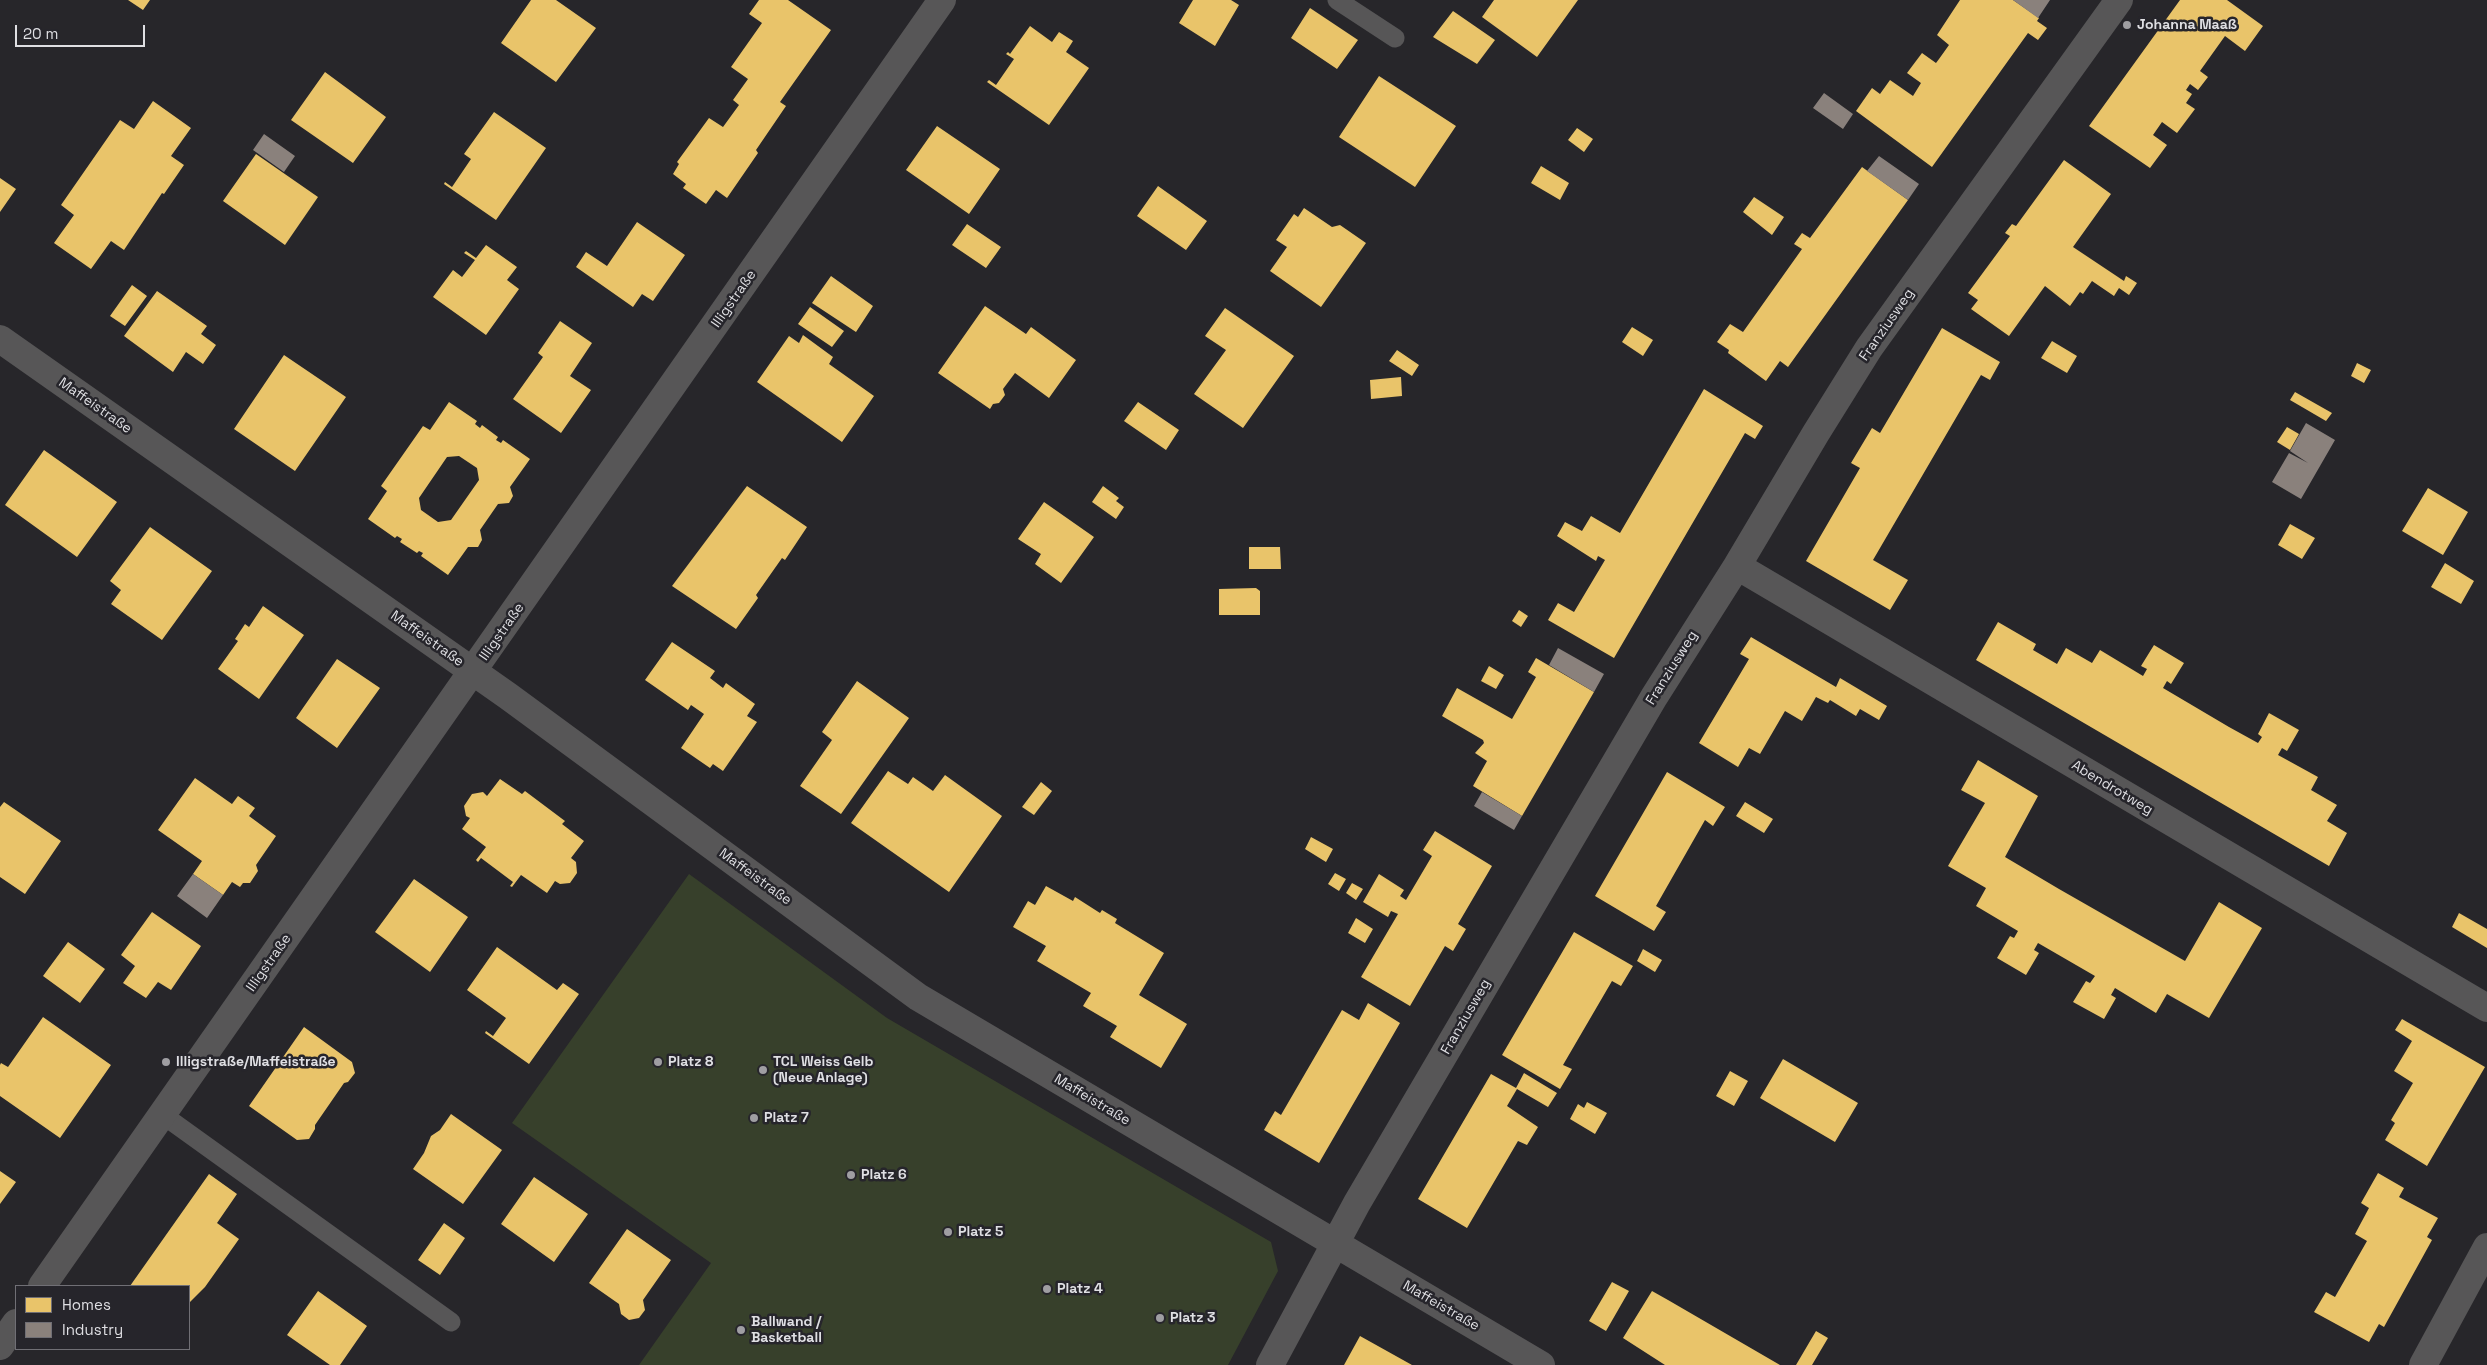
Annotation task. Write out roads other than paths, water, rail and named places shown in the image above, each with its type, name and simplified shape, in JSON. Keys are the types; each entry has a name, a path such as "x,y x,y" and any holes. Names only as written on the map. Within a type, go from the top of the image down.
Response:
{"street":[{"name":"Illigstraße","path":"43,1285 474,672 942,0"},
{"name":"Franziusweg","path":"1270,1365 1335,1244 1649,706 1737,566 1816,433 1870,348 2119,0"},
{"name":"Maffeistraße","path":"0,340 474,672 918,996 1541,1365"},
{"name":"Abendrotweg","path":"1737,566 2487,1008"},
{"path":"2423,1365 2487,1247"},
{"path":"0,1346 15,1324"}],"lane":[{"path":"1336,0 1395,38"},
{"path":"163,1115 450,1322"}],"place":[{"name":"Johanna Maaß","path":"2127,25"},
{"name":"Illigstraße/Maffeistraße","path":"166,1062"},
{"name":"Platz 8","path":"658,1062"},
{"name":"TCL Weiss Gelb (Neue Anlage)","path":"763,1070"},
{"name":"Platz 7","path":"754,1118"},
{"name":"Platz 6","path":"851,1175"},
{"name":"Platz 5","path":"948,1232"},
{"name":"Platz 4","path":"1047,1289"},
{"name":"Platz 3","path":"1160,1318"},
{"name":"Ballwand / Basketball","path":"741,1330"}]}
